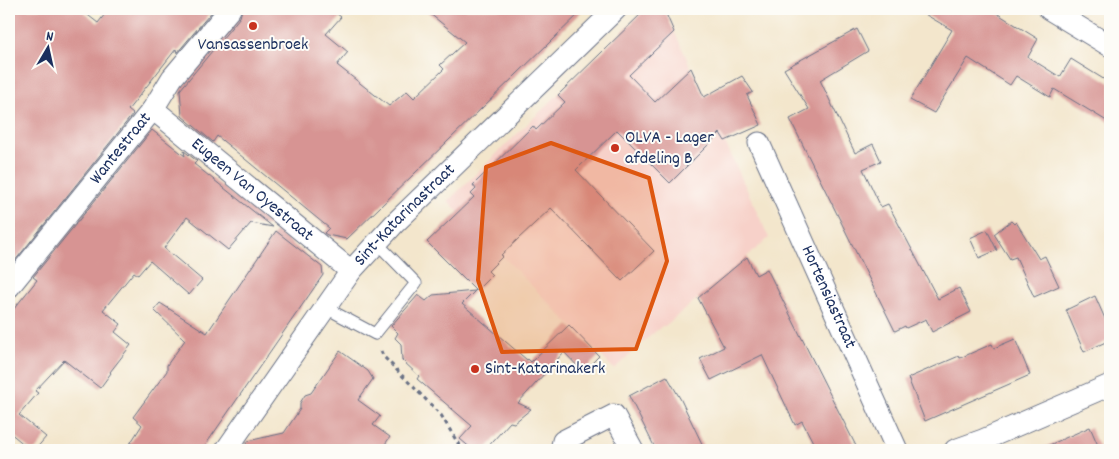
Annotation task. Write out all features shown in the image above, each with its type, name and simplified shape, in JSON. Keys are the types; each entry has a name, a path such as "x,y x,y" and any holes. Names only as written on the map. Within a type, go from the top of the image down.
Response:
{"street":[{"name":"Wantestraat","path":"9,287 153,109 172,78 230,9"},
{"name":"Sint-Katarinastraat","path":"226,450 351,271 377,243 616,9"},
{"path":"1049,9 1110,46"},
{"name":"Eugeen Van Oyestraat","path":"153,109 351,271"},
{"name":"Hortensiastraat","path":"760,143 897,450"},
{"path":"955,450 985,445 1110,385"},
{"path":"561,450 563,441 614,415 633,450"}],"lane":[{"path":"326,308 375,334 416,283 377,243"}],"path":[{"path":"375,334 383,356 441,415 462,450"}],"highlighted area":[{"path":"551,143 649,178 667,261 636,349 502,352 478,280 486,167"}],"shaded area":[{"name":"OLVA - Lager afdeling B","path":"646,9 664,9 769,238 665,326 662,326 630,353 614,369 448,201"}],"building":[{"path":"9,9 80,9 98,23 109,9 214,9 177,53 176,49 128,110 133,114 14,262 9,258"},
{"path":"242,9 331,9 341,17 326,34 348,52 337,65 389,106 407,91 414,98 444,69 440,65 465,42 424,9 584,9 347,239 324,233 329,228 217,136 213,142 182,116 180,90 240,17"},
{"path":"646,9 664,9 674,32 629,75 655,102 691,68 704,97 742,76 753,92 747,95 761,125 725,141 720,133 670,183 617,130 576,170 654,251 622,281 551,208 501,255 503,256 488,271 492,275 476,291 427,242 474,197 471,194 476,189 473,185 533,126 536,130 565,102 558,95"},
{"path":"916,9 990,9 1038,39 1028,57 1060,77 1071,59 1110,83 1110,123 1054,89 1050,97 1016,76 1010,85 968,58 934,113 910,100 952,30"},
{"path":"857,29 868,51 820,80 855,153 873,144 881,161 863,169 881,207 888,204 938,299 959,288 971,312 932,332 926,319 895,331 790,119 809,109 784,69"},
{"path":"152,130 185,156 184,151 197,161 194,164 273,227 251,223 228,250 187,217 164,248 202,280 189,295 150,261 138,275 134,272 103,310 121,324 115,332 131,345 100,388 64,360 35,391 38,393 19,415 46,437 35,450 31,450 9,432 9,315 37,280 33,277"},
{"path":"1011,221 1014,224 1016,222 1039,259 1045,256 1059,286 1034,297 1016,257 1010,259 994,234"},
{"path":"987,230 997,250 979,258 970,238"},
{"path":"276,231 322,267 323,275 202,450 126,450 142,425 133,417 167,371 167,365 185,340 154,310 160,303 207,333"},
{"path":"747,257 756,275 767,269 858,450 817,450 802,421 795,425 762,355 711,380 700,359 724,347 698,298"},
{"name":"Sint-Katarinakerk","path":"475,291 462,304 527,360 531,362 569,325 599,356 583,372 564,352 518,403 531,409 514,423 510,422 485,450 473,450 460,439 472,426 417,379 419,376 402,360 401,344 395,338 398,333 391,326 418,295 426,301 433,295"},
{"path":"1095,296 1110,330 1110,340 1084,352 1066,310"},
{"path":"1015,339 1030,375 925,421 908,378 959,356 960,358 992,344 994,348"},
{"path":"340,351 368,371 373,379 358,400 380,416 373,425 390,437 381,450 242,450 248,441 284,433 300,409 300,403 305,395 311,393"},
{"path":"667,376 705,450 656,450 629,396"},
{"path":"1090,427 1100,450 1038,450"}],"place":[{"name":"Vansassenbroek","path":"253,26"},
{"name":"OLVA - Lager afdeling B","path":"615,148"},
{"name":"Sint-Katarinakerk","path":"475,369"}]}
